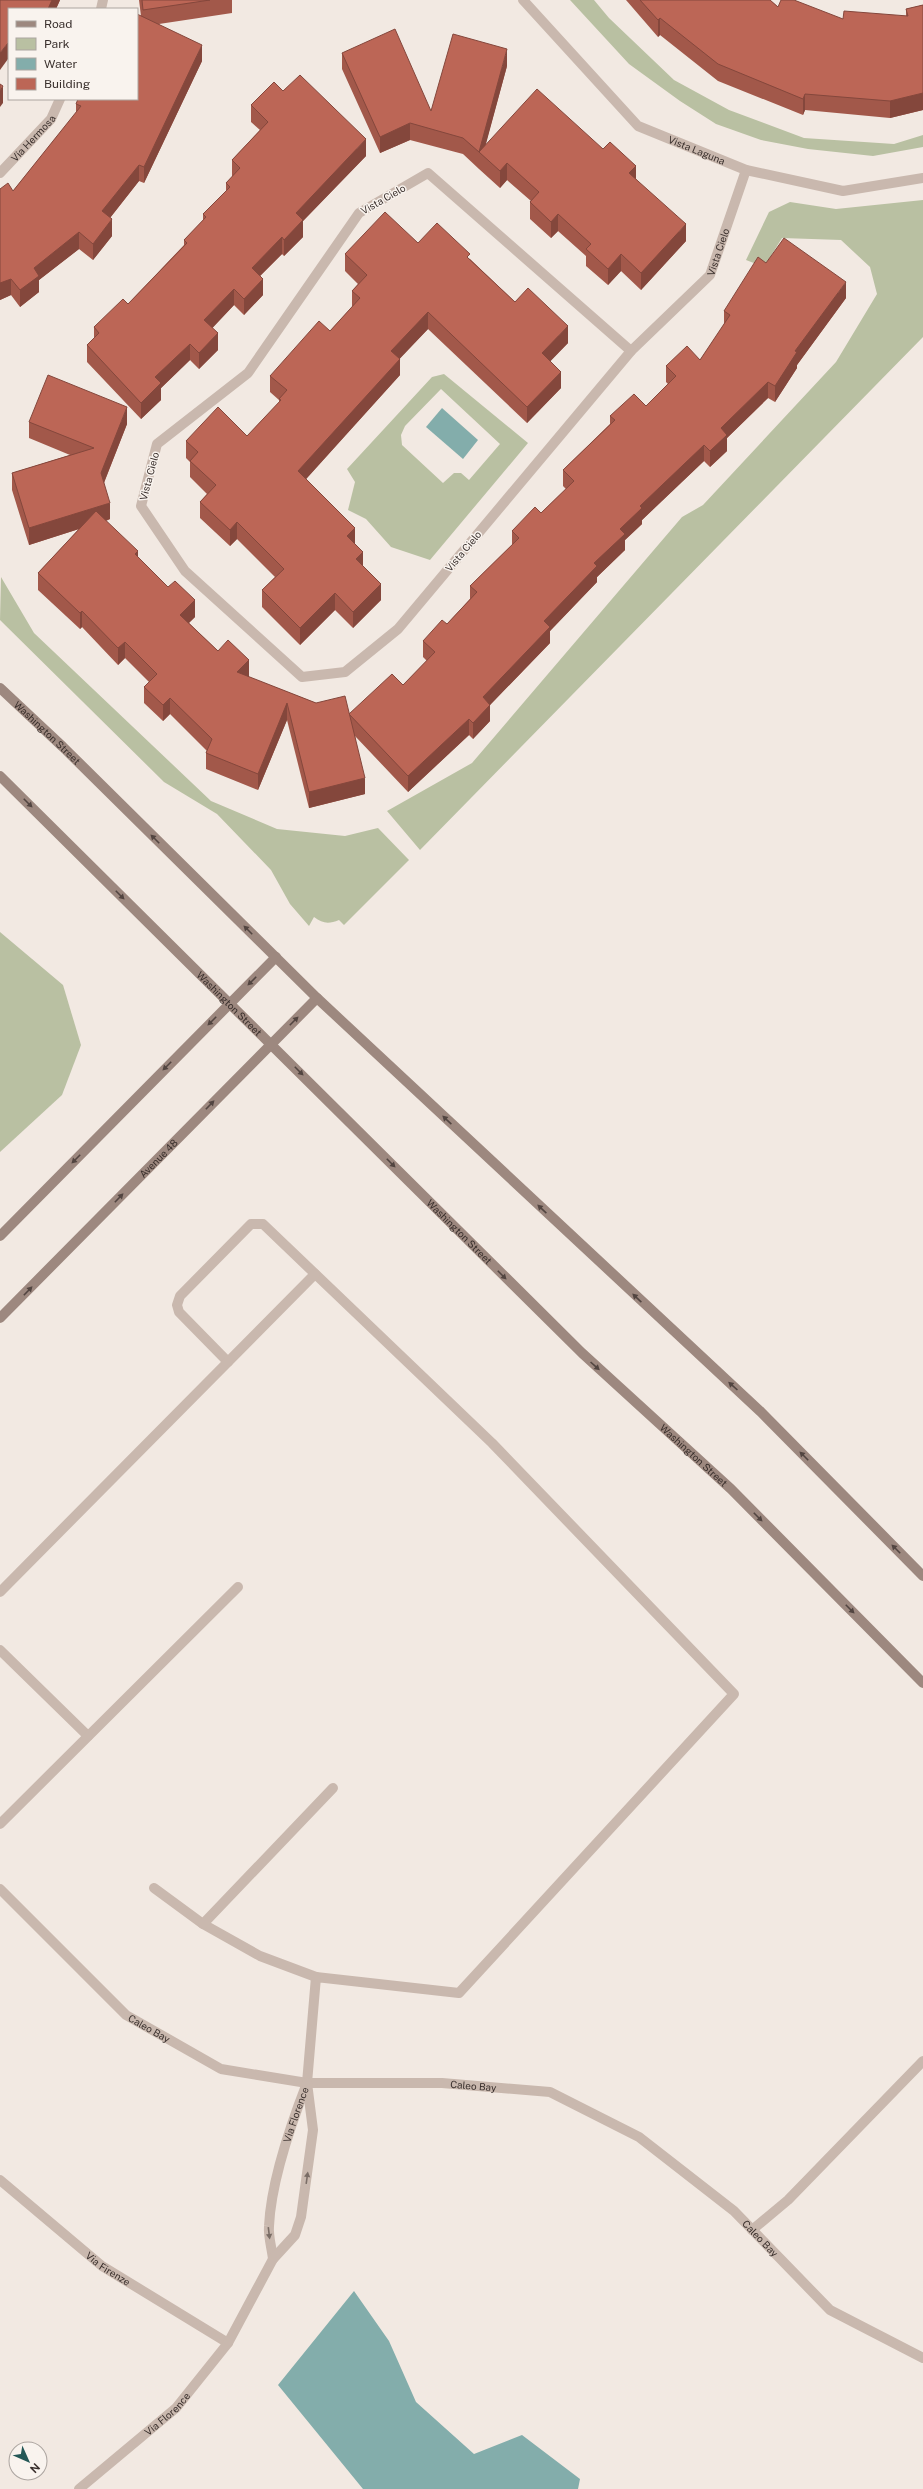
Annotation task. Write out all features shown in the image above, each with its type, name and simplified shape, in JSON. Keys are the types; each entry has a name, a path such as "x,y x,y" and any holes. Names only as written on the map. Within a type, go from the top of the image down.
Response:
{"main road":[{"name":"Washington Street","path":"0,688 63,747 317,998 761,1412 923,1576"},
{"name":"Washington Street","path":"0,776 582,1353 730,1489 923,1683"},
{"path":"0,1236 276,958"},
{"name":"Avenue 48","path":"0,1318 317,998"}],"street":[{"name":"Vista Laguna","path":"523,0 638,126 746,170 844,191 923,178"},
{"name":"Via Hermosa","path":"0,173 51,119 60,100"},
{"name":"Vista Cielo","path":"632,351 428,173 359,213 248,374 157,444 141,506 184,571 302,677 345,672 398,629 632,351 710,275 746,170"},
{"path":"154,1888 203,1924 260,1956 316,1977 459,1993 734,1694 492,1443 263,1224 251,1224 180,1296 177,1305 179,1312 228,1362"},
{"path":"0,1592 315,1274"},
{"path":"0,1824 238,1587"},
{"path":"0,1650 88,1736"},
{"path":"203,1924 333,1788"},
{"name":"Caleo Bay","path":"0,1889 126,2015 220,2069 307,2083 442,2083 550,2092 639,2137 734,2211 830,2310 923,2358"},
{"path":"307,2083 316,1977"},
{"path":"752,2230 788,2200 923,2061"},
{"name":"Via Florence","path":"273,2259 268,2227 272,2206 289,2129 307,2083"},
{"name":"Via Florence","path":"83,2488 176,2408 228,2344 273,2259 295,2235 301,2217 313,2130 307,2083"},
{"name":"Via Firenze","path":"0,2180 102,2266 228,2344"}],"green space":[{"path":"570,0 594,0 609,18 674,80 729,110 804,138 894,144 923,135 923,147 873,156 808,149 761,140 716,124 680,101 629,64"},
{"path":"923,200 923,337 420,850 387,811 472,763 682,517 703,505 836,362 877,294 870,267 841,240 782,238 764,267 746,260 769,212 790,202 836,209"},
{"path":"444,374 528,443 430,560 391,547 366,519 348,510 355,482 347,469 432,377","holes":["441,389 500,444 469,480 461,473 454,473 443,483 402,445 401,435 405,426"]},
{"path":"1,577 34,633 211,801 277,829 345,836 378,828 409,860 344,925 339,920 326,923 314,917 309,926 290,904 271,870 217,814 164,782 0,620"},
{"path":"0,932 63,985 81,1045 62,1095 0,1152"}],"water":[{"path":"442,408 478,440 463,459 426,427"},
{"path":"354,2291 389,2341 416,2402 474,2454 522,2435 580,2479 578,2489 363,2489 278,2385"}],"building":[{"path":"0,0 52,0 48,8 8,8 8,43 0,53"},
{"path":"142,0 210,0 143,10"},
{"path":"640,0 770,0 778,7 781,0 794,0 843,19 844,11 908,16 906,9 923,5 923,93 890,101 805,94 803,99 718,64 660,18 658,20"},
{"path":"138,14 202,45 144,167 139,165 102,211 112,219 93,244 79,232 34,268 39,276 20,290 11,279 0,283 0,189 8,183 13,191 81,106 76,104 78,100 138,100"},
{"path":"395,29 431,111 453,34 507,49 479,152 463,138 410,123 380,137 342,53"},
{"path":"300,75 366,139 296,213 303,220 284,240 282,237 252,268 263,279 244,299 234,289 204,320 218,333 199,353 190,344 155,377 161,383 141,403 87,345 99,333 94,327 123,299 128,304 187,243 184,240 206,217 203,214 230,187 226,183 240,168 232,160 268,122 251,105 274,82 283,91"},
{"path":"0,84 3,86 0,91"},
{"path":"537,89 603,149 610,142 636,166 629,173 686,224 641,273 621,254 608,269 586,249 591,244 558,214 551,222 530,202 539,192 507,163 500,171 479,152"},
{"path":"385,212 418,243 437,223 470,254 467,257 515,302 528,288 568,326 542,353 561,372 527,407 428,312 391,351 400,359 298,471 355,528 347,536 363,552 356,559 381,584 353,612 335,593 300,628 262,590 284,569 237,522 230,530 200,502 216,485 190,461 198,452 186,441 218,407 247,436 281,400 279,399 287,390 270,376 319,321 330,331 360,298 352,291 367,275 345,254"},
{"path":"784,238 846,282 795,351 797,352 775,386 768,382 721,428 727,435 710,451 704,445 640,506 642,508 620,529 625,534 594,563 597,566 544,621 550,627 483,697 490,705 473,723 469,719 408,776 349,714 392,674 403,685 435,652 423,641 442,620 447,624 477,592 470,586 519,538 512,531 535,507 541,513 574,481 563,470 615,420 610,416 634,394 646,406 676,376 666,366 687,346 700,360 730,315 724,311 758,257 766,263"},
{"path":"48,375 127,407 101,473 110,503 29,528 12,473 94,448 29,422"},
{"path":"96,511 138,551 135,554 168,587 175,581 195,600 180,615 218,651 228,640 249,660 237,672 316,703 345,696 365,778 309,792 287,703 258,774 206,753 212,739 170,698 163,705 144,687 157,674 125,642 118,648 82,611 80,613 38,573"}]}
